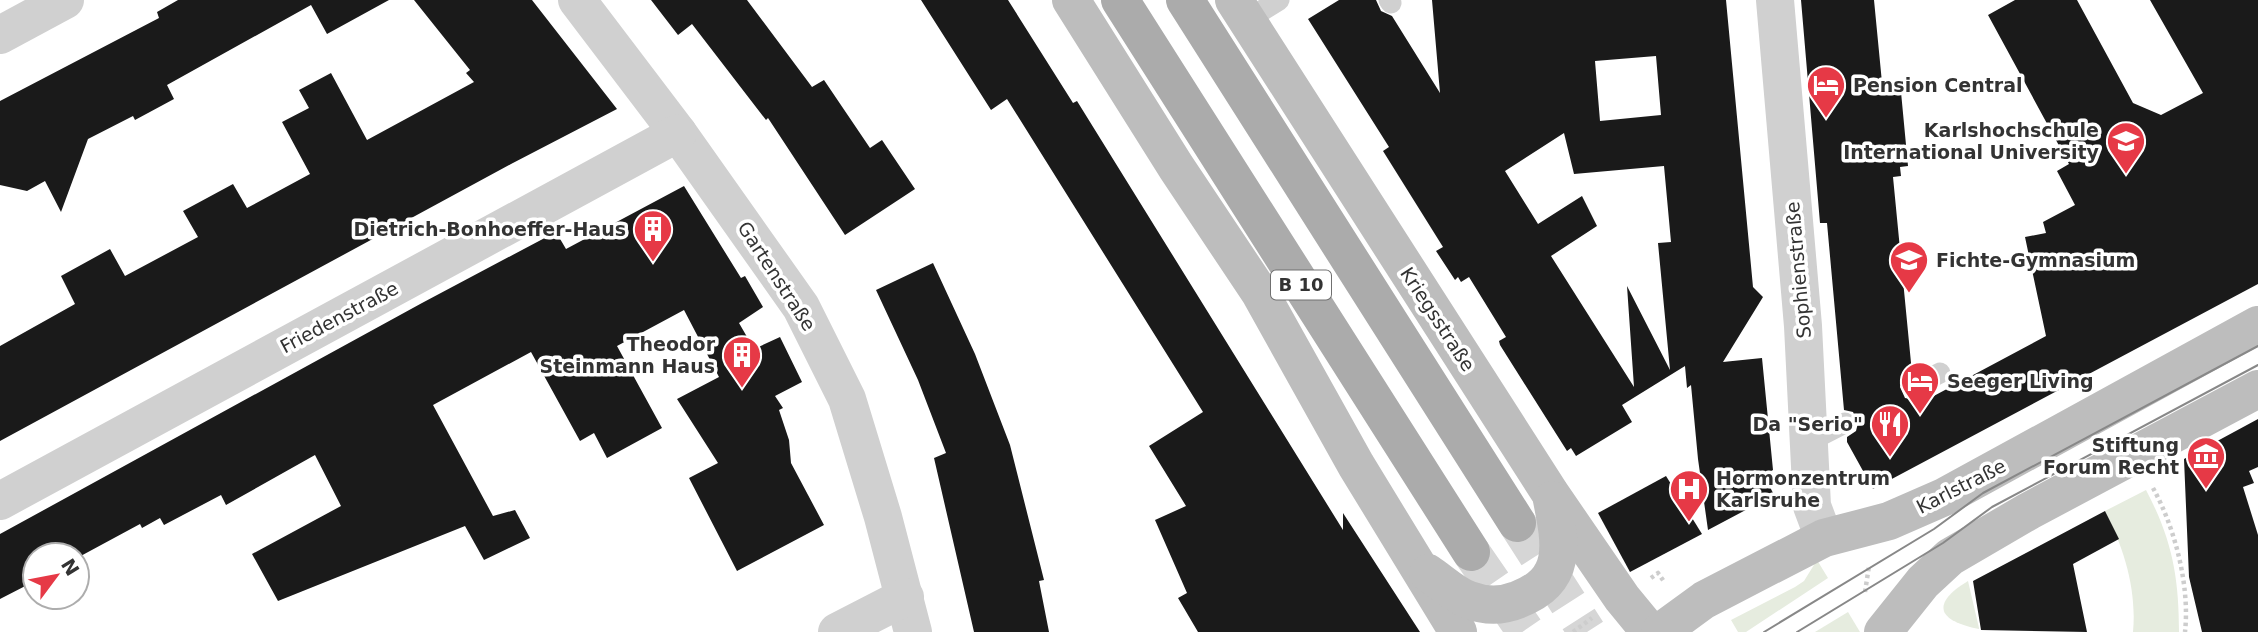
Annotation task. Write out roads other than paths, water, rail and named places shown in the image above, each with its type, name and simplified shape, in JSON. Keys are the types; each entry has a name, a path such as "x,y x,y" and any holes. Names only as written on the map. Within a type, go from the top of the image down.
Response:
{"main road":[{"path":"1071,0 1176,167 1260,293 1356,465 1458,632"},
{"name":"B 10","path":"1120,0 1471,552"},
{"name":"B 10","path":"1185,0 1517,523"},
{"name":"Kriegsstraße","path":"1241,10 1550,493 1622,598 1650,632"},
{"name":"Karlstraße","path":"1660,632 1704,600 1824,538 1889,522 1944,497 2258,325"},
{"path":"1873,617 1923,582 1950,557 2029,511 2258,389"},
{"path":"1420,568 1467,599 1486,604 1506,604 1530,595 1546,584 1556,567 1558,531 1550,493"}],"street":[{"path":"0,35 65,0"},
{"name":"Gartenstraße","path":"577,0 678,133 795,297 818,338 846,399 883,517 909,614"},
{"name":"Sophienstraße","path":"1775,0 1803,326 1812,506 1824,538"},
{"name":"Friedenstraße","path":"0,501 678,133"},
{"path":"837,632 909,614"}],"lane":[{"path":"1241,10 1279,0"},
{"path":"1913,387 1940,373"},
{"path":"1810,441 1845,423"}],"tunnel":[{"path":"1517,523 1587,632"},
{"path":"1471,552 1526,632"}],"tram line":[{"path":"1764,632 1934,529 1983,493 2258,346"},
{"path":"1797,632 1943,543 1992,507 2258,365"}],"place":[{"name":"Pension Central","path":"1826,119"},
{"name":"Karlshochschule International University","path":"2126,175"},
{"name":"Dietrich-Bonhoeffer-Haus","path":"653,263"},
{"name":"Fichte-Gymnasium","path":"1909,294"},
{"name":"Theodor Steinmann Haus","path":"742,389"},
{"name":"Seeger Living","path":"1920,415"},
{"name":"Da \"Serio\"","path":"1890,458"},
{"name":"Stiftung Forum Recht","path":"2206,490"},
{"name":"Hormonzentrum Karlsruhe","path":"1689,523"}]}
